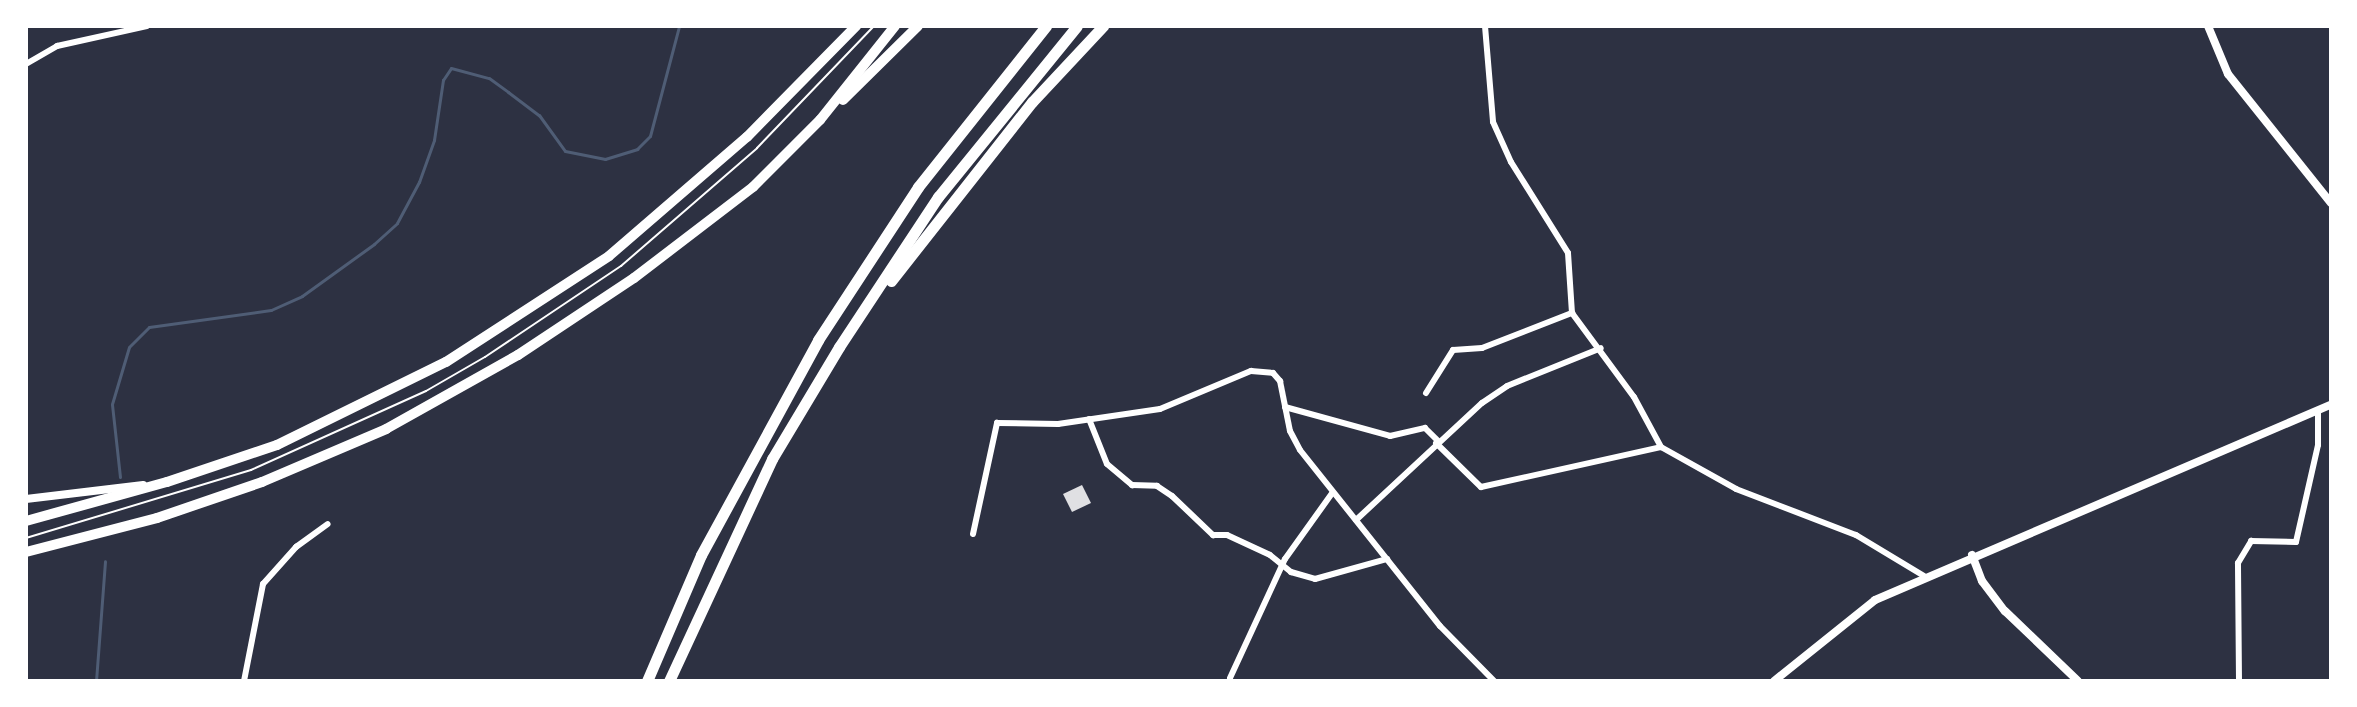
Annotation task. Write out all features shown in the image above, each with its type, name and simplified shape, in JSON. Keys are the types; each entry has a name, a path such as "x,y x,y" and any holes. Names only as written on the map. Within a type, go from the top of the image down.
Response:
{"highway":[{"path":"820,120 895,26"},
{"path":"26,552 157,518 262,482 386,429 455,392 634,278 753,187 918,26"},
{"path":"647,681 701,555 818,340 918,187 1046,26"},
{"path":"669,681 772,459 839,347 938,197 1077,26"},
{"path":"839,347 1032,102 1103,26"},
{"path":"26,521 167,482 277,445 394,392 504,327 609,256 747,137 854,28"}],"street":[{"path":"26,64 57,46 147,26"},
{"path":"1485,26 1493,122 1511,162 1568,253 1572,313 1601,348 1661,447 1736,489 1856,535 1924,576"},
{"path":"2208,26 2228,74 2331,203"},
{"path":"1426,393 1453,350 1482,348 1572,313"},
{"path":"1356,520 1437,442 1507,386 1601,348"},
{"path":"973,534 997,423 1089,419 1160,409 1259,370 1280,381 1285,407 1300,450 1440,626 1494,681"},
{"path":"1774,681 1875,600 1972,555 2331,405"},
{"path":"1285,407 1390,436 1425,428 1481,487 1661,447"},
{"path":"2239,681 2238,563 2251,541 2296,542 2318,445 2318,411"},
{"path":"1089,419 1107,464 1132,485 1157,486 1213,535 1227,535 1315,579 1387,559"},
{"path":"26,499 167,482"},
{"path":"1230,678 1283,564 1333,492"},
{"path":"244,681 263,584 296,547 328,524"},
{"path":"1972,555 1982,581 2005,611 2078,681"}],"path":[{"path":"26,538 262,465 413,398 485,357 653,239 757,148 874,26"}],"building":[{"path":"1082,485 1091,503 1072,512 1063,494"}],"waterway":[{"path":"120,477 112,404 129,347 149,327 271,310 302,296 374,244 397,223 419,182 434,140 443,80 451,68 489,78 539,115 565,151 605,159 637,149 650,136 679,26"},
{"path":"96,681 105,561"}]}
